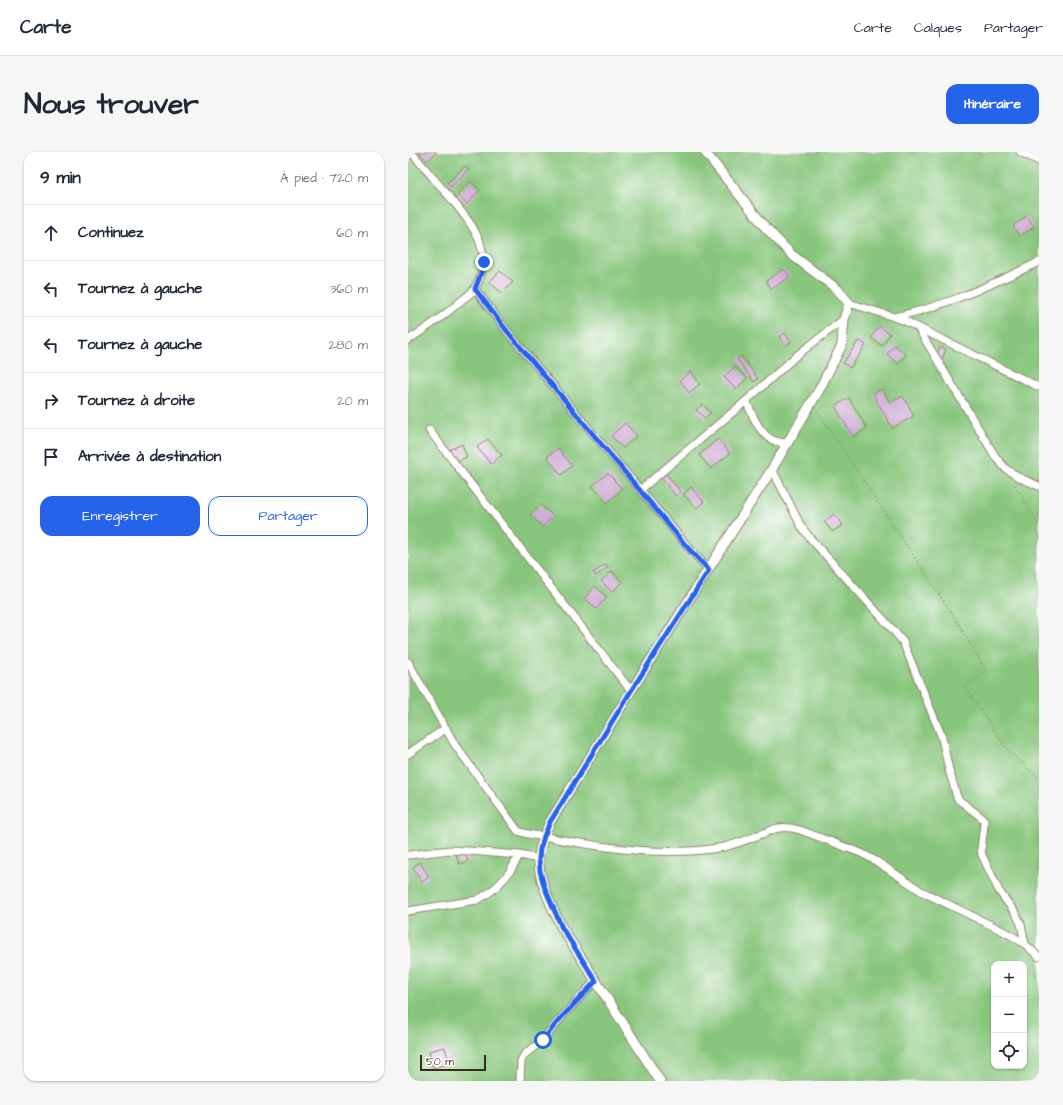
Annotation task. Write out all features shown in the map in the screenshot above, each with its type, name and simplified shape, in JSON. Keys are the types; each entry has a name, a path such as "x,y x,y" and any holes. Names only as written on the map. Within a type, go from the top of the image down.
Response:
{"street":[{"path":"408,340 444,316 475,289 484,262 483,251 478,236 469,220 411,152"},
{"path":"705,152 765,227 792,255 837,289 849,303 894,317 918,327 1039,387"},
{"path":"1020,152 1039,161"},
{"path":"894,317 910,314 947,302 1039,262"},
{"path":"475,289 507,331 688,548 709,570"},
{"path":"660,1081 562,928 544,886 540,871 540,849 550,822 631,691 709,570 812,403 842,345 844,318 849,303"},
{"path":"640,490 796,356 844,318"},
{"path":"918,327 996,456 1006,469 1020,478 1039,486"},
{"path":"746,400 760,430 766,436 787,444"},
{"path":"429,430 631,691"},
{"path":"772,469 801,526 810,538 903,642 942,738 949,770 957,796 959,800 984,820 981,850 982,855 999,892 1016,914 1021,924 1025,944"},
{"path":"408,662 455,745 518,831 524,834 544,836 600,847 666,852 725,847 741,843 778,828 793,828 861,853 876,861 921,891 993,926 1025,944 1039,957"},
{"path":"408,754 446,728"},
{"path":"408,855 450,850 490,852 539,859"},
{"path":"408,911 477,900 485,896 507,877 514,867 519,855"},
{"path":"520,1081 520,1061 524,1055 543,1040 559,1020 596,981"}],"path":[{"path":"812,403 955,618 986,672 965,687 1006,748 1039,779"},
{"path":"1014,482 1039,526"}],"green space":[{"path":"408,152 1039,152 1039,1081 408,1081"}],"building":[{"path":"419,152 437,152 427,161"},
{"path":"465,166 469,169 451,187 447,183"},
{"path":"470,181 480,190 467,204 457,195"},
{"path":"1027,216 1034,227 1020,236 1013,226"},
{"path":"784,269 790,277 772,289 766,281"},
{"path":"500,271 513,282 502,293 489,282"},
{"path":"879,326 890,334 882,346 871,338"},
{"path":"785,333 791,342 786,346 779,337"},
{"path":"859,340 866,345 850,368 843,363"},
{"path":"895,345 906,355 898,364 887,354"},
{"path":"940,347 946,349 942,359 936,357"},
{"path":"742,356 758,379 754,382 737,359"},
{"path":"735,366 747,378 736,389 724,377"},
{"path":"691,371 700,384 689,393 680,380"},
{"path":"882,389 890,403 903,396 914,416 892,428 873,394"},
{"path":"849,398 867,428 853,437 835,406"},
{"path":"703,404 711,413 705,418 696,410"},
{"path":"625,423 637,436 623,448 611,436"},
{"path":"488,439 502,455 491,464 477,447"},
{"path":"718,439 730,453 711,469 699,455"},
{"path":"462,444 467,457 455,462 449,450"},
{"path":"558,448 572,466 561,475 547,457"},
{"path":"608,473 622,489 607,503 592,486"},
{"path":"666,474 681,492 676,496 661,478"},
{"path":"691,487 704,502 696,508 683,494"},
{"path":"540,504 553,516 543,527 530,515"},
{"path":"835,514 843,525 832,532 824,521"},
{"path":"606,564 608,567 596,576 593,573"},
{"path":"612,571 622,582 612,592 601,581"},
{"path":"595,586 607,597 596,609 585,598"},
{"path":"465,851 468,862 459,864 456,854"},
{"path":"420,862 429,877 422,882 413,867"},
{"path":"445,1047 449,1064 433,1068 429,1051"}],"route":[{"path":"484,262 475,289 507,331 688,548 709,570 631,691 550,822 544,836 539,859 540,871 544,886 562,928 596,981 559,1020 543,1040"}]}
